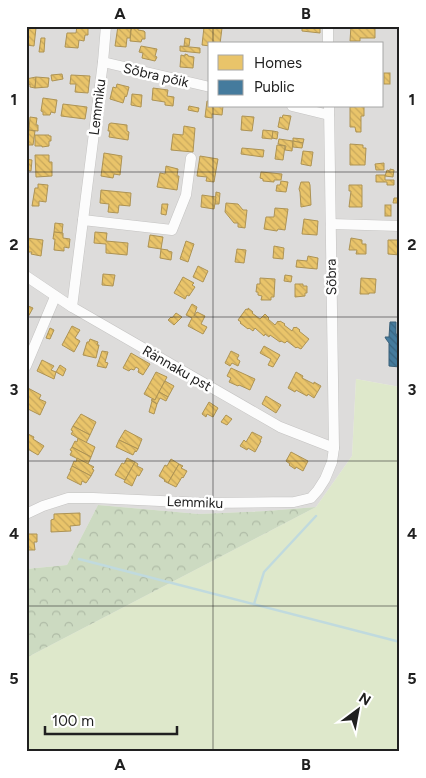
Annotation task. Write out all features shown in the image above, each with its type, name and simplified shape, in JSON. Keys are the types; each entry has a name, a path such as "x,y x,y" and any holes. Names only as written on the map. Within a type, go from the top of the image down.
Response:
{"street":[{"name":"Lemmiku","path":"72,307 106,26"},
{"path":"328,26 328,42"},
{"name":"Sõbra põik","path":"103,62 208,87"},
{"path":"307,108 329,111"},
{"name":"Sõbra","path":"329,111 334,448"},
{"path":"83,220 172,230 186,195 191,158"},
{"path":"330,224 400,226"},
{"name":"Rännaku pst","path":"26,276 55,297 280,428 334,448"},
{"path":"26,366 55,297"},
{"name":"Lemmiku","path":"26,514 68,498 205,503 294,502 310,498 318,490 326,479 332,462 334,448"}],"shaded area":[{"path":"26,26 400,26 400,387 356,379 352,456 316,507 199,514 98,505 67,565 26,569"}],"green space":[{"path":"356,379 400,387 400,752 26,752 26,658 316,507 352,456"},
{"path":"98,505 199,514 316,507 26,658 26,569 67,565"}],"building: Homes":[{"path":"77,26 88,28 88,35 85,35 84,41 79,40 78,48 65,47 67,33 76,33"},
{"path":"118,26 131,26 130,38 127,38 126,47 115,46"},
{"path":"312,26 320,26 320,33 302,31 302,27 312,28"},
{"path":"351,26 375,27 375,38 360,38 360,41 350,41"},
{"path":"26,27 36,28 34,46 26,45"},
{"path":"204,27 222,28 220,42 208,42 208,46 202,45"},
{"path":"132,28 144,31 145,39 142,39 141,42 130,41"},
{"path":"41,38 45,38 44,52 39,52"},
{"path":"185,38 190,39 189,46 184,46"},
{"path":"141,46 157,49 155,61 142,58 143,53 139,52"},
{"path":"180,46 200,48 200,53 180,51"},
{"path":"185,54 194,57 193,68 180,67 181,55 185,56"},
{"path":"384,73 390,73 390,84 384,84"},
{"path":"62,74 63,79 52,81 51,75"},
{"path":"71,75 90,76 88,93 75,92 76,84 70,84"},
{"path":"36,77 35,88 30,87 30,84 26,85 26,79"},
{"path":"36,77 49,78 48,87 35,88"},
{"path":"117,84 129,87 123,103 110,99 113,87 116,88"},
{"path":"153,88 168,90 167,96 174,97 173,106 165,105 165,102 152,100"},
{"path":"132,94 142,95 141,107 131,105"},
{"path":"43,98 57,100 55,113 51,112 50,115 43,115 41,111"},
{"path":"207,101 208,108 223,108 222,115 212,114 212,118 205,117"},
{"path":"63,104 87,107 85,119 61,116"},
{"path":"189,106 199,108 198,112 188,110"},
{"path":"350,108 364,108 364,116 361,116 361,132 356,132 355,127 350,127"},
{"path":"283,115 291,116 288,130 278,127 280,117 282,118"},
{"path":"242,116 254,117 252,131 241,130"},
{"path":"30,117 37,118 36,125 38,125 38,131 29,130"},
{"path":"109,124 127,125 127,131 129,132 128,140 109,137"},
{"path":"184,126 195,128 193,152 171,150 173,134 183,135"},
{"path":"29,130 35,131 33,145 27,145"},
{"path":"263,130 273,131 272,139 262,138"},
{"path":"273,131 278,132 277,139 272,138"},
{"path":"35,135 51,136 49,146 35,146"},
{"path":"293,138 304,139 303,143 293,141"},
{"path":"279,139 293,141 292,151 285,150 286,146 278,144"},
{"path":"293,141 303,143 302,148 293,147"},
{"path":"350,144 363,145 363,148 366,148 365,165 350,165"},
{"path":"277,145 285,146 283,160 275,159"},
{"path":"242,148 264,150 263,157 241,154"},
{"path":"303,151 313,152 311,166 301,164"},
{"path":"104,153 122,156 120,175 114,174 113,178 101,176"},
{"path":"35,155 49,155 49,162 52,162 52,176 36,177"},
{"path":"200,156 218,159 214,182 206,181 207,177 197,176"},
{"path":"26,159 32,160 31,171 26,170"},
{"path":"384,163 384,170 376,170 375,164"},
{"path":"166,166 178,169 177,190 157,187 160,173 165,174"},
{"path":"390,169 394,170 393,177 385,176 387,170 390,171"},
{"path":"261,172 282,174 281,180 274,180 274,182 263,181 260,178"},
{"path":"376,175 385,175 385,180 394,180 394,185 387,185 387,182 376,182"},
{"path":"281,181 288,182 286,192 276,191 277,185 280,185"},
{"path":"301,182 309,182 311,205 301,207 299,189"},
{"path":"38,184 48,185 46,202 39,201 39,206 32,206 35,188 38,188"},
{"path":"349,185 362,185 362,207 349,207 351,191 349,191"},
{"path":"101,190 131,193 130,206 119,205 118,213 108,212 109,204 100,203"},
{"path":"216,192 220,193 219,204 215,204"},
{"path":"202,195 216,197 214,209 201,207"},
{"path":"394,198 400,198 400,209 398,209 398,203 393,203"},
{"path":"226,203 238,204 243,210 247,210 245,228 238,227 238,223 234,223 225,212"},
{"path":"162,204 168,204 166,215 161,214"},
{"path":"385,205 391,205 391,216 385,216"},
{"path":"275,208 288,209 285,230 264,229 266,217 274,217"},
{"path":"304,219 318,221 317,235 302,234"},
{"path":"55,223 63,224 62,233 54,232"},
{"path":"54,232 63,233 63,238 70,239 69,248 64,247 64,251 54,250"},
{"path":"95,232 107,233 106,241 128,243 127,255 106,253 106,244 94,243"},
{"path":"150,235 163,237 161,249 148,247"},
{"path":"26,238 43,240 41,256 31,254 32,252 26,252"},
{"path":"351,238 362,240 362,244 366,244 366,254 356,254 357,250 349,250"},
{"path":"388,240 400,240 400,255 388,254"},
{"path":"186,241 194,244 188,262 180,259"},
{"path":"274,246 284,248 283,259 273,258"},
{"path":"161,249 172,252 171,260 160,258"},
{"path":"237,249 246,250 244,263 235,262"},
{"path":"308,256 318,258 317,269 296,267 297,260 307,261"},
{"path":"198,266 208,271 203,282 193,277"},
{"path":"103,274 115,275 113,286 102,285"},
{"path":"285,275 292,276 291,282 284,281"},
{"path":"183,277 194,283 192,285 195,287 185,299 174,293"},
{"path":"260,278 275,279 274,297 271,297 271,300 261,300 262,296 256,292 257,284 260,284"},
{"path":"361,278 376,279 375,293 360,294"},
{"path":"295,284 307,286 305,296 295,297"},
{"path":"192,304 197,307 194,316 197,312 205,316 201,324 207,327 203,334 188,326 192,318 186,315"},
{"path":"26,305 33,308 28,317 26,316"},
{"path":"248,308 260,319 265,314 275,325 280,321 292,331 296,327 309,339 301,349 296,348 287,341 285,343 280,342 270,335 269,337 265,334 264,336 255,328 253,331 248,329 238,320"},
{"path":"176,313 182,317 174,325 168,320"},
{"path":"72,326 80,330 75,338 80,341 74,352 62,345"},
{"path":"50,328 54,330 50,339 46,338"},
{"path":"90,339 98,342 97,345 99,345 96,358 83,355 87,342"},
{"path":"264,346 280,355 273,367 268,365 271,359 260,353"},
{"path":"102,351 108,352 105,362 108,363 106,368 97,366"},
{"path":"231,351 239,355 237,359 240,361 238,366 232,363 230,366 225,363"},
{"path":"131,353 150,364 143,375 138,372 139,369 136,367 134,370 131,369 129,371 123,368"},
{"path":"42,360 54,366 51,370 56,372 54,379 37,371"},
{"path":"60,365 66,369 63,376 56,372"},
{"path":"231,368 255,379 250,390 229,382 231,378 227,376"},
{"path":"156,372 167,377 155,400 144,394"},
{"path":"296,372 303,376 302,378 321,386 314,398 308,394 307,396 288,388"},
{"path":"165,381 174,386 168,397 159,392"},
{"path":"28,388 41,395 39,399 46,402 40,415 26,408"},
{"path":"159,392 168,397 166,401 160,398 157,404 151,400 155,400"},
{"path":"266,396 281,405 276,413 262,404"},
{"path":"152,401 157,404 154,414 149,412"},
{"path":"209,402 218,408 213,417 207,414 206,417 202,414"},
{"path":"81,414 96,422 90,435 73,426"},
{"path":"226,415 232,419 227,425 221,422"},
{"path":"73,426 90,435 86,443 71,434"},
{"path":"125,430 142,439 138,449 119,440"},
{"path":"252,432 262,437 255,452 240,446 244,440 246,442"},
{"path":"26,433 44,446 38,455 26,448"},
{"path":"78,438 95,447 91,457 72,447"},
{"path":"119,440 138,449 133,455 116,447"},
{"path":"72,447 91,457 88,464 70,455"},
{"path":"291,452 308,461 303,471 296,467 295,469 286,461"},
{"path":"77,458 94,467 91,476 72,466"},
{"path":"127,458 135,462 125,480 115,475"},
{"path":"171,459 179,464 168,483 159,476"},
{"path":"135,462 138,464 137,466 143,469 139,476 137,475 132,486 124,482"},
{"path":"179,464 183,466 181,468 187,471 176,487 168,483"},
{"path":"72,466 91,476 86,483 82,481 81,485 67,478"},
{"path":"80,513 80,525 70,526 71,531 51,532 51,520 54,519 54,514"},
{"path":"26,534 37,534 37,542 34,542 35,550 26,550"}],"building: Public":[{"path":"390,322 396,322 396,334 399,335 400,367 389,366 389,343 385,337 389,337"}],"waterway":[{"path":"254,604 264,572 316,516"},
{"path":"79,559 400,642"}]}
